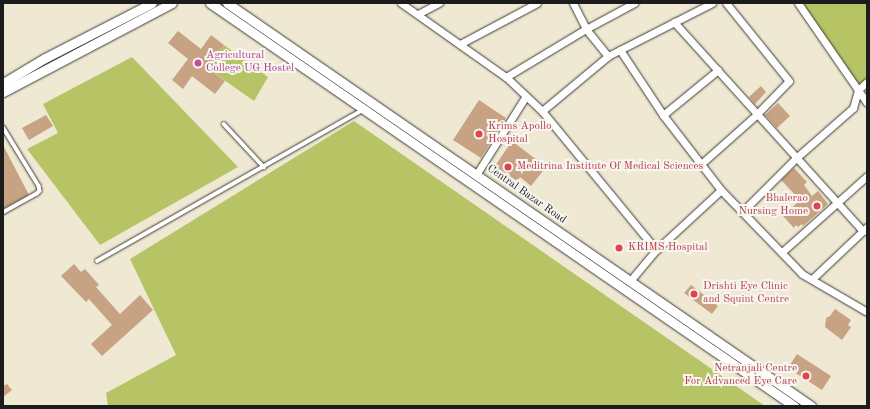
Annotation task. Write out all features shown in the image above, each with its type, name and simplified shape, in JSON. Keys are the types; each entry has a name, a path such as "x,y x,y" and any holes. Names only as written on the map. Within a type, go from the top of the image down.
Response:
{"main road":[{"path":"3,83 45,58 152,3"},
{"path":"3,92 172,3"},
{"name":"Central Bazar Road","path":"210,3 794,406"},
{"name":"Central Bazar Road","path":"227,3 811,406"}],"street":[{"path":"401,3 506,77 542,111 656,250"},
{"path":"418,14 439,3"},
{"path":"460,44 537,3"},
{"path":"573,3 586,29 608,56"},
{"path":"506,77 586,29 634,3"},
{"path":"542,111 608,56 712,3"},
{"path":"701,164 756,115 789,80 726,3"},
{"path":"798,3 867,103"},
{"path":"674,22 718,70 756,115 838,203 865,229 812,279"},
{"path":"620,50 663,115 721,190 802,274 867,312"},
{"path":"663,115 718,70"},
{"path":"742,212 796,158 853,108 858,90 867,82"},
{"path":"476,175 526,96"},
{"path":"782,252 867,176"},
{"path":"630,281 656,250 721,190"}],"lane":[{"path":"97,261 364,110"},
{"path":"224,124 264,166"},
{"path":"3,128 39,186 40,191 3,213"}],"green space":[{"path":"798,3 867,3 867,82 858,90"},
{"path":"224,45 268,77 254,101 207,68"},
{"path":"132,57 238,167 100,245 27,149 58,133 43,104"},
{"path":"354,121 765,406 108,406 106,393 176,355 130,259"}],"building":[{"name":"Agricultural College UG Hostel","path":"178,31 201,49 211,35 224,45 207,68 225,81 215,94 192,76 183,89 172,80 188,59 168,43"},
{"path":"761,86 766,92 755,104 749,97"},
{"path":"479,100 506,118 481,158 453,140"},
{"path":"778,103 790,116 777,128 765,115"},
{"path":"46,115 53,126 29,140 22,128"},
{"path":"512,141 546,167 531,186 520,177 517,181 495,166"},
{"path":"3,145 29,195 3,209"},
{"path":"794,168 807,182 804,185 812,196 818,191 828,204 803,226 802,224 798,227 796,225 794,228 783,216 800,200 781,180"},
{"path":"74,264 81,272 85,269 99,285 96,287 120,314 140,295 153,310 102,356 91,344 112,325 89,299 86,302 61,276"},
{"path":"691,285 718,306 712,314 684,293"},
{"path":"835,309 851,320 848,325 851,327 842,340 825,327 826,318 830,316"},
{"path":"797,354 831,376 822,390 788,368"},
{"path":"7,384 12,390 3,397 3,386"}],"place":[{"name":"Agricultural College UG Hostel","path":"198,63"},
{"name":"Krims Apollo Hospital","path":"479,134"},
{"name":"Meditrina Institute Of Medical Sciences","path":"508,167"},
{"name":"Bhalerao Nursing Home","path":"817,206"},
{"name":"KRIMS Hospital","path":"619,248"},
{"name":"Drishti Eye Clinic and Squint Centre","path":"694,294"},
{"name":"Netranjali Centre For Advanced Eye Care","path":"806,376"}]}
